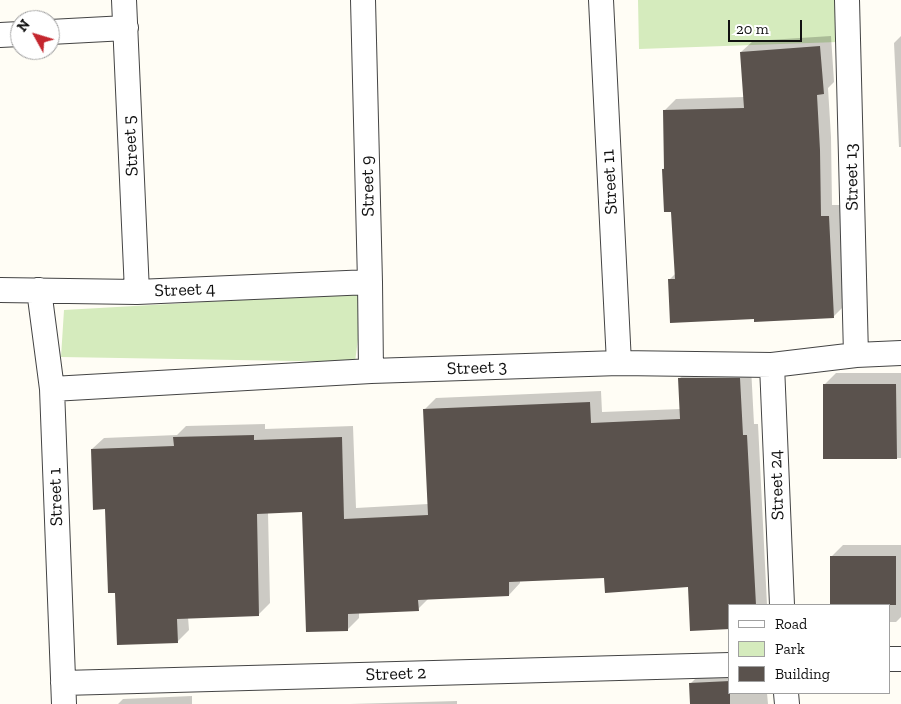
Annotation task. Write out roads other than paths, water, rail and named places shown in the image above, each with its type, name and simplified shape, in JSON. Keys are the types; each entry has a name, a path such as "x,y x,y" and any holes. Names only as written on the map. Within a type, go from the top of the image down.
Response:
{"street":[{"name":"Street 5","path":"124,0 137,292"},
{"name":"Street 9","path":"363,0 371,371"},
{"name":"Street 11","path":"602,0 619,364"},
{"name":"Street 13","path":"847,0 856,355"},
{"path":"60,31 126,28"},
{"name":"Street 4","path":"0,290 137,292 370,282"},
{"name":"Street 1","path":"39,290 52,389 64,693"},
{"name":"Street 3","path":"52,389 371,371 619,364 772,365 856,355 901,353"},
{"name":"Street 24","path":"772,365 782,604"},
{"name":"Street 2","path":"64,693 728,665"}]}
